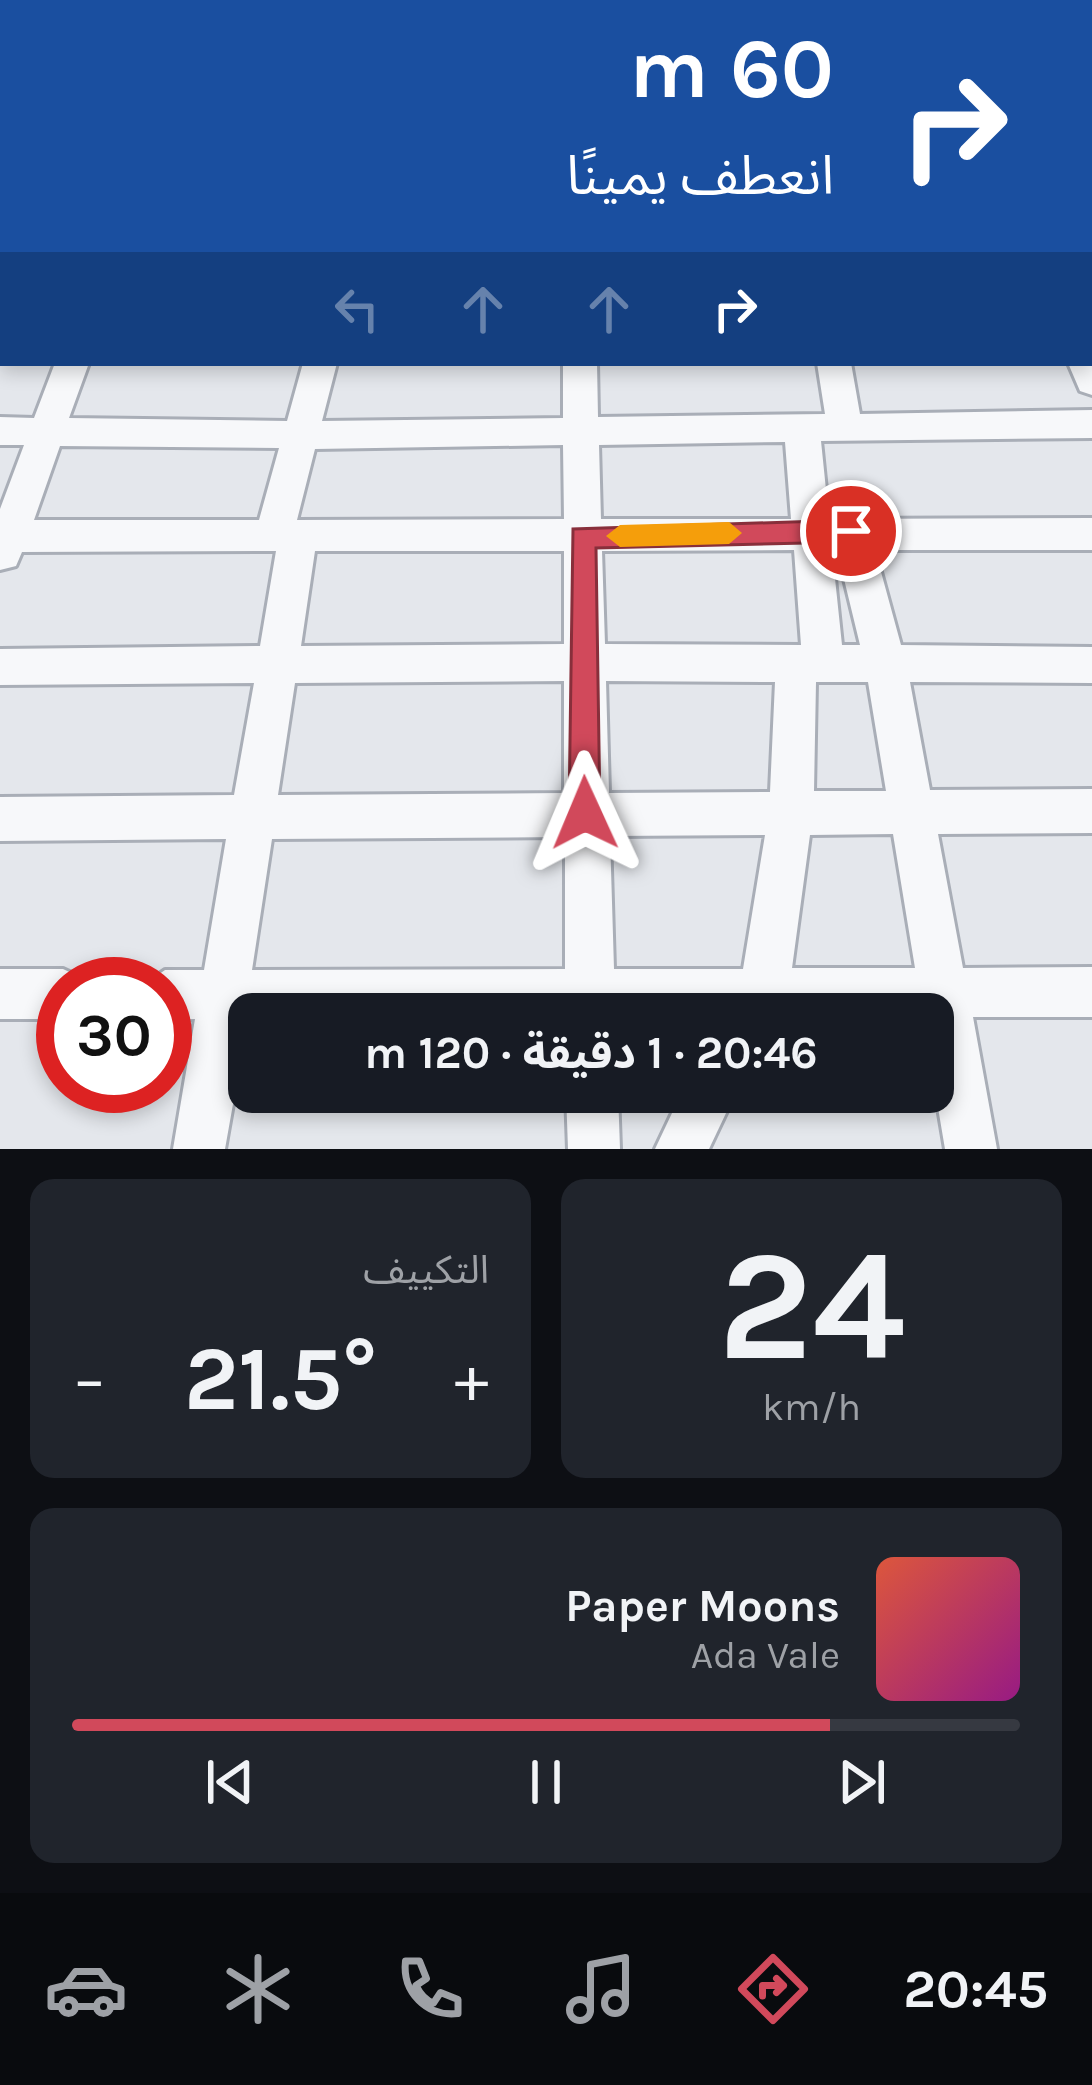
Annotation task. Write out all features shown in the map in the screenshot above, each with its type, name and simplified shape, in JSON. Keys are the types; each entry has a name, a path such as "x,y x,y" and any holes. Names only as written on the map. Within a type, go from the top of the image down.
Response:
{"street":[{"path":"71,366 3,544 832,531 1092,534"},
{"path":"199,1149 276,665 286,537 319,366"},
{"path":"580,366 590,993"},
{"path":"835,366 845,428"},
{"path":"0,431 302,436 1092,424"},
{"path":"802,428 832,531 886,665 947,992 970,1149"},
{"path":"760,993 832,531"},
{"path":"0,668 583,662 1092,665"},
{"path":"0,819 252,821 585,813 1092,811"},
{"path":"928,993 1092,992"},
{"path":"0,994 36,994"},
{"path":"192,995 228,996"},
{"path":"593,1113 594,1149"},
{"path":"681,1149 699,1113"}],"slow traffic":[{"path":"620,536 729,533"}],"route":[{"path":"585,813 583,537 851,531"}]}
